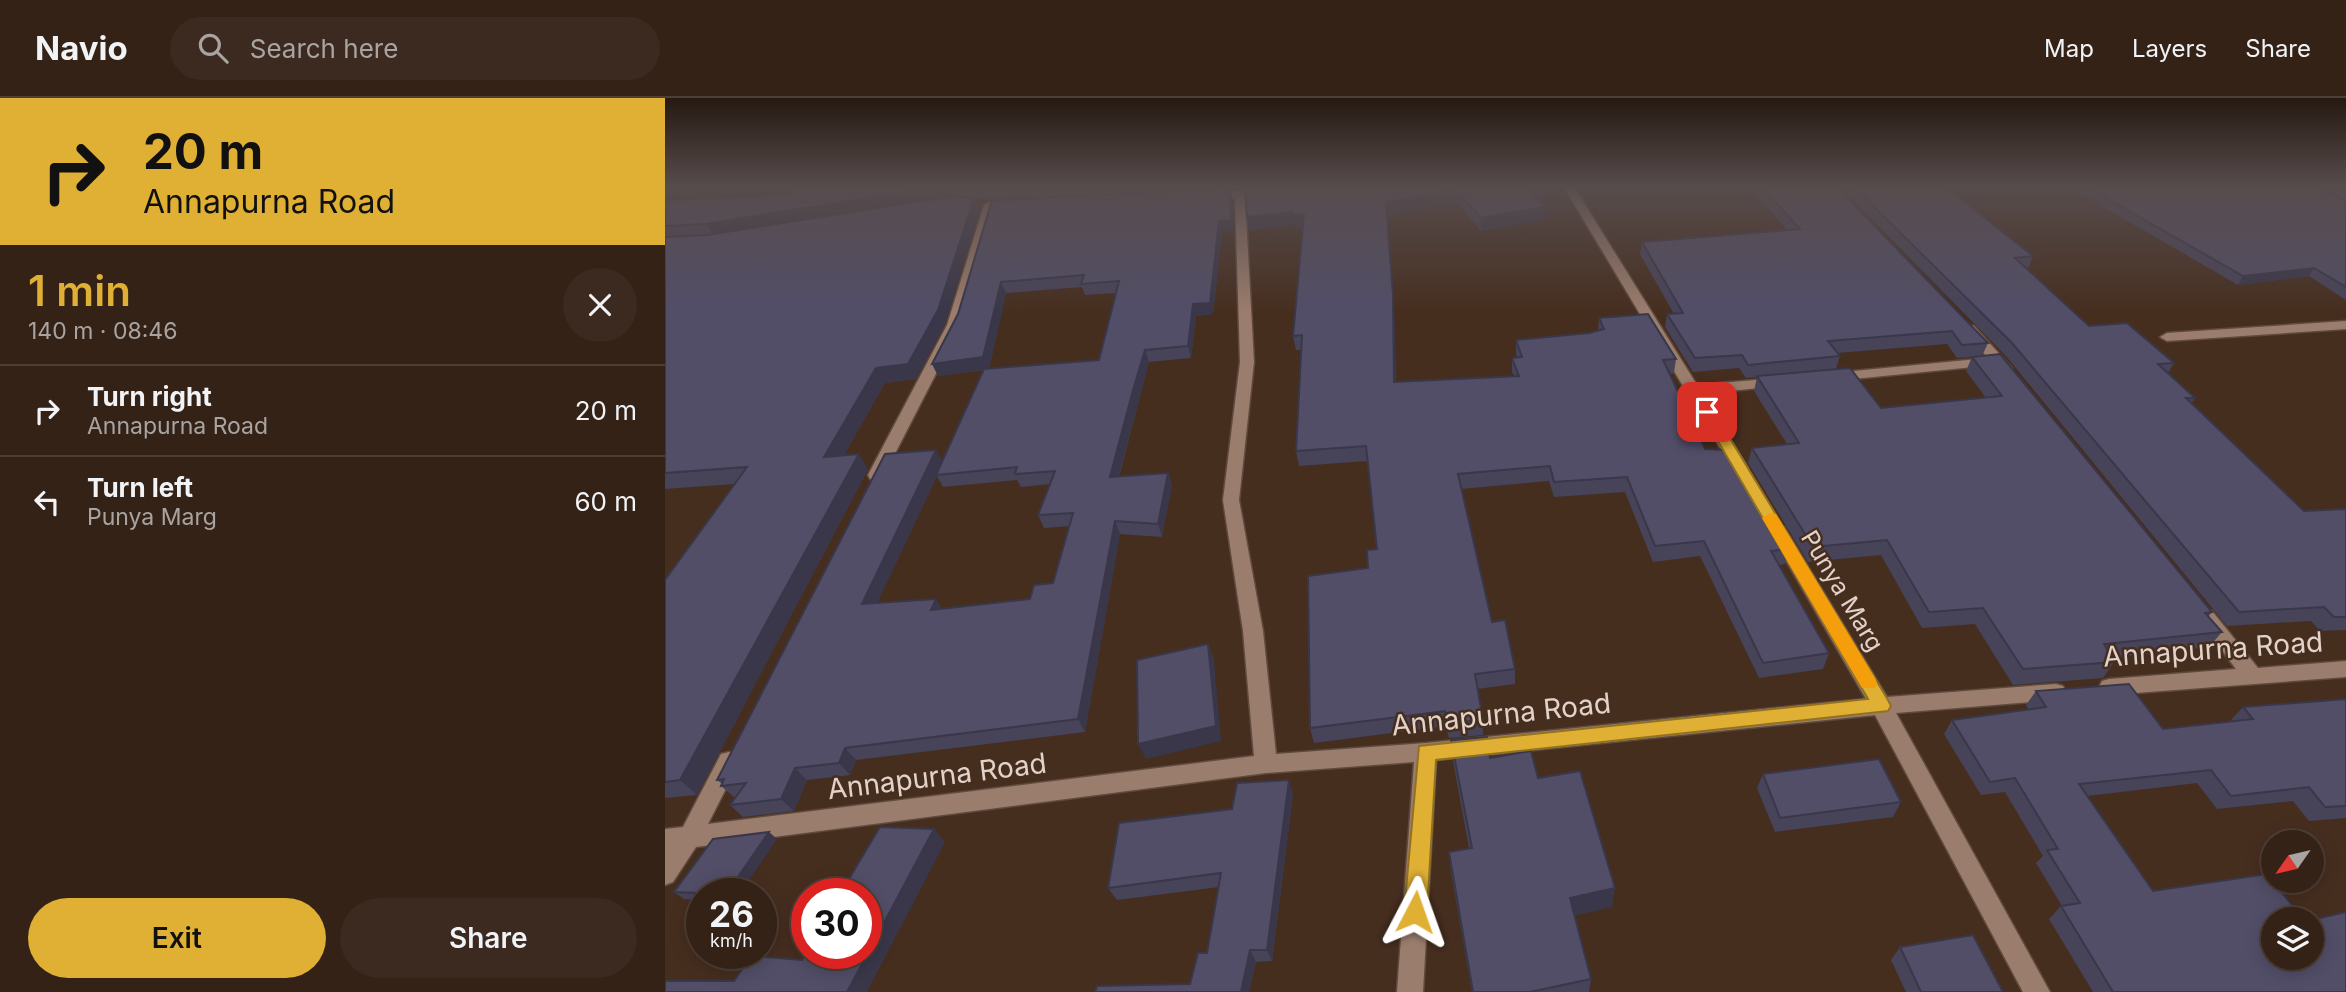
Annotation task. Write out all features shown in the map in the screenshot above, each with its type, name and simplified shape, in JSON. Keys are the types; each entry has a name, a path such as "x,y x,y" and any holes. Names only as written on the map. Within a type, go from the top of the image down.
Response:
{"street":[{"path":"865,496 954,326 983,229"},
{"path":"1241,229 1247,362 1231,500 1253,631 1266,764"},
{"path":"1595,229 1750,484"},
{"path":"1954,313 2016,382"},
{"path":"2167,337 2346,325"},
{"path":"1819,378 1999,361"},
{"path":"1694,390 1791,381"},
{"name":"Punya Marg","path":"1770,519 1881,706 2038,992"},
{"path":"2194,602 2253,676"},
{"name":"Annapurna Road","path":"665,840 1266,764 1426,752 1881,706 2346,669"},
{"path":"665,874 689,838 739,741"},
{"path":"1410,992 1426,752"}],"building":[{"path":"747,229 964,229 938,310 908,364 876,368 824,457 859,454 680,780 665,782 665,580 747,467 665,473 665,237 707,235"},
{"path":"983,229 1218,229 1210,303 1193,304 1188,346 1145,350 1133,390 1110,477 1168,473 1158,524 1115,521 1078,719 845,748 839,763 795,768 781,799 730,805 746,783 721,786 724,779 717,780 885,454 936,450 862,604 936,599 931,610 1030,599 1034,585 1053,583 1073,513 1038,515 1055,471 1015,474 1017,467 936,475 984,369 1099,360 1119,281 1081,284 1084,275 1001,282 983,357 932,364 958,314"},
{"path":"1303,229 1388,229 1393,295 1394,382 1519,376 1512,358 1522,357 1516,340 1589,333 1604,329 1599,318 1648,314 1676,359 1663,360 1705,449 1731,450 1790,549 1771,551 1829,653 1763,663 1704,541 1655,546 1627,477 1554,482 1550,466 1458,474 1492,622 1505,620 1515,669 1475,674 1483,720 1447,723 1445,711 1310,728 1308,576 1368,568 1367,550 1377,549 1366,446 1296,451 1302,335 1293,336"},
{"path":"1800,229 1877,229 1988,343 1962,345 1952,331 1828,341 1840,356 1748,365 1742,355 1695,358 1667,314 1683,313 1642,242"},
{"path":"1896,229 1999,229 2033,256 2015,258 2089,326 2127,323 2174,363 2158,364 2195,398 2186,398 2304,511 2346,509 2346,617 2334,617 2324,607 2239,612 2012,343"},
{"path":"2160,229 2346,229 2346,287 2314,268 2243,276"},
{"path":"2000,354 2212,612 2205,613 2222,632 2104,644 2114,662 2023,669 1983,608 1929,612 1887,540 1813,547 1752,448 1799,443 1757,376 1850,368 1881,408 2002,396 1972,357"},
{"path":"1208,644 1216,726 1138,744 1137,660"},
{"path":"2129,684 2163,729 2253,719 2243,707 2346,699 2346,806 2325,807 2309,787 2231,796 2211,770 2079,784 2153,891 2261,875 2261,893 2282,893 2293,907 2261,907 2261,970 2324,970 2324,917 2346,912 2346,992 2113,992 2061,906 2080,903 2047,850 2058,849 2015,778 1990,782 1952,720 2046,707 2036,691"},
{"path":"1487,737 1490,758 1531,751 1538,778 1580,771 1615,888 1570,898 1591,979 1530,992 1473,992 1449,852 1472,848 1451,740"},
{"path":"1879,759 1901,802 1780,818 1763,774"},
{"path":"1289,780 1267,950 1250,950 1241,992 1095,992 1097,986 1190,984 1198,953 1207,953 1221,873 1108,888 1119,823 1232,809 1237,783"},
{"path":"880,827 934,829 882,926 882,878 850,878"},
{"path":"769,832 737,878 686,878 686,892 674,892 713,839"},
{"path":"1973,935 2003,992 1921,992 1900,947"},
{"path":"777,958 791,959 791,969 859,969 847,992 665,992 665,981 734,981 742,969 777,969"}],"slow traffic":[{"path":"1770,518 1868,683"}],"route":[{"path":"1415,912 1426,752 1881,706 1707,412"}]}
